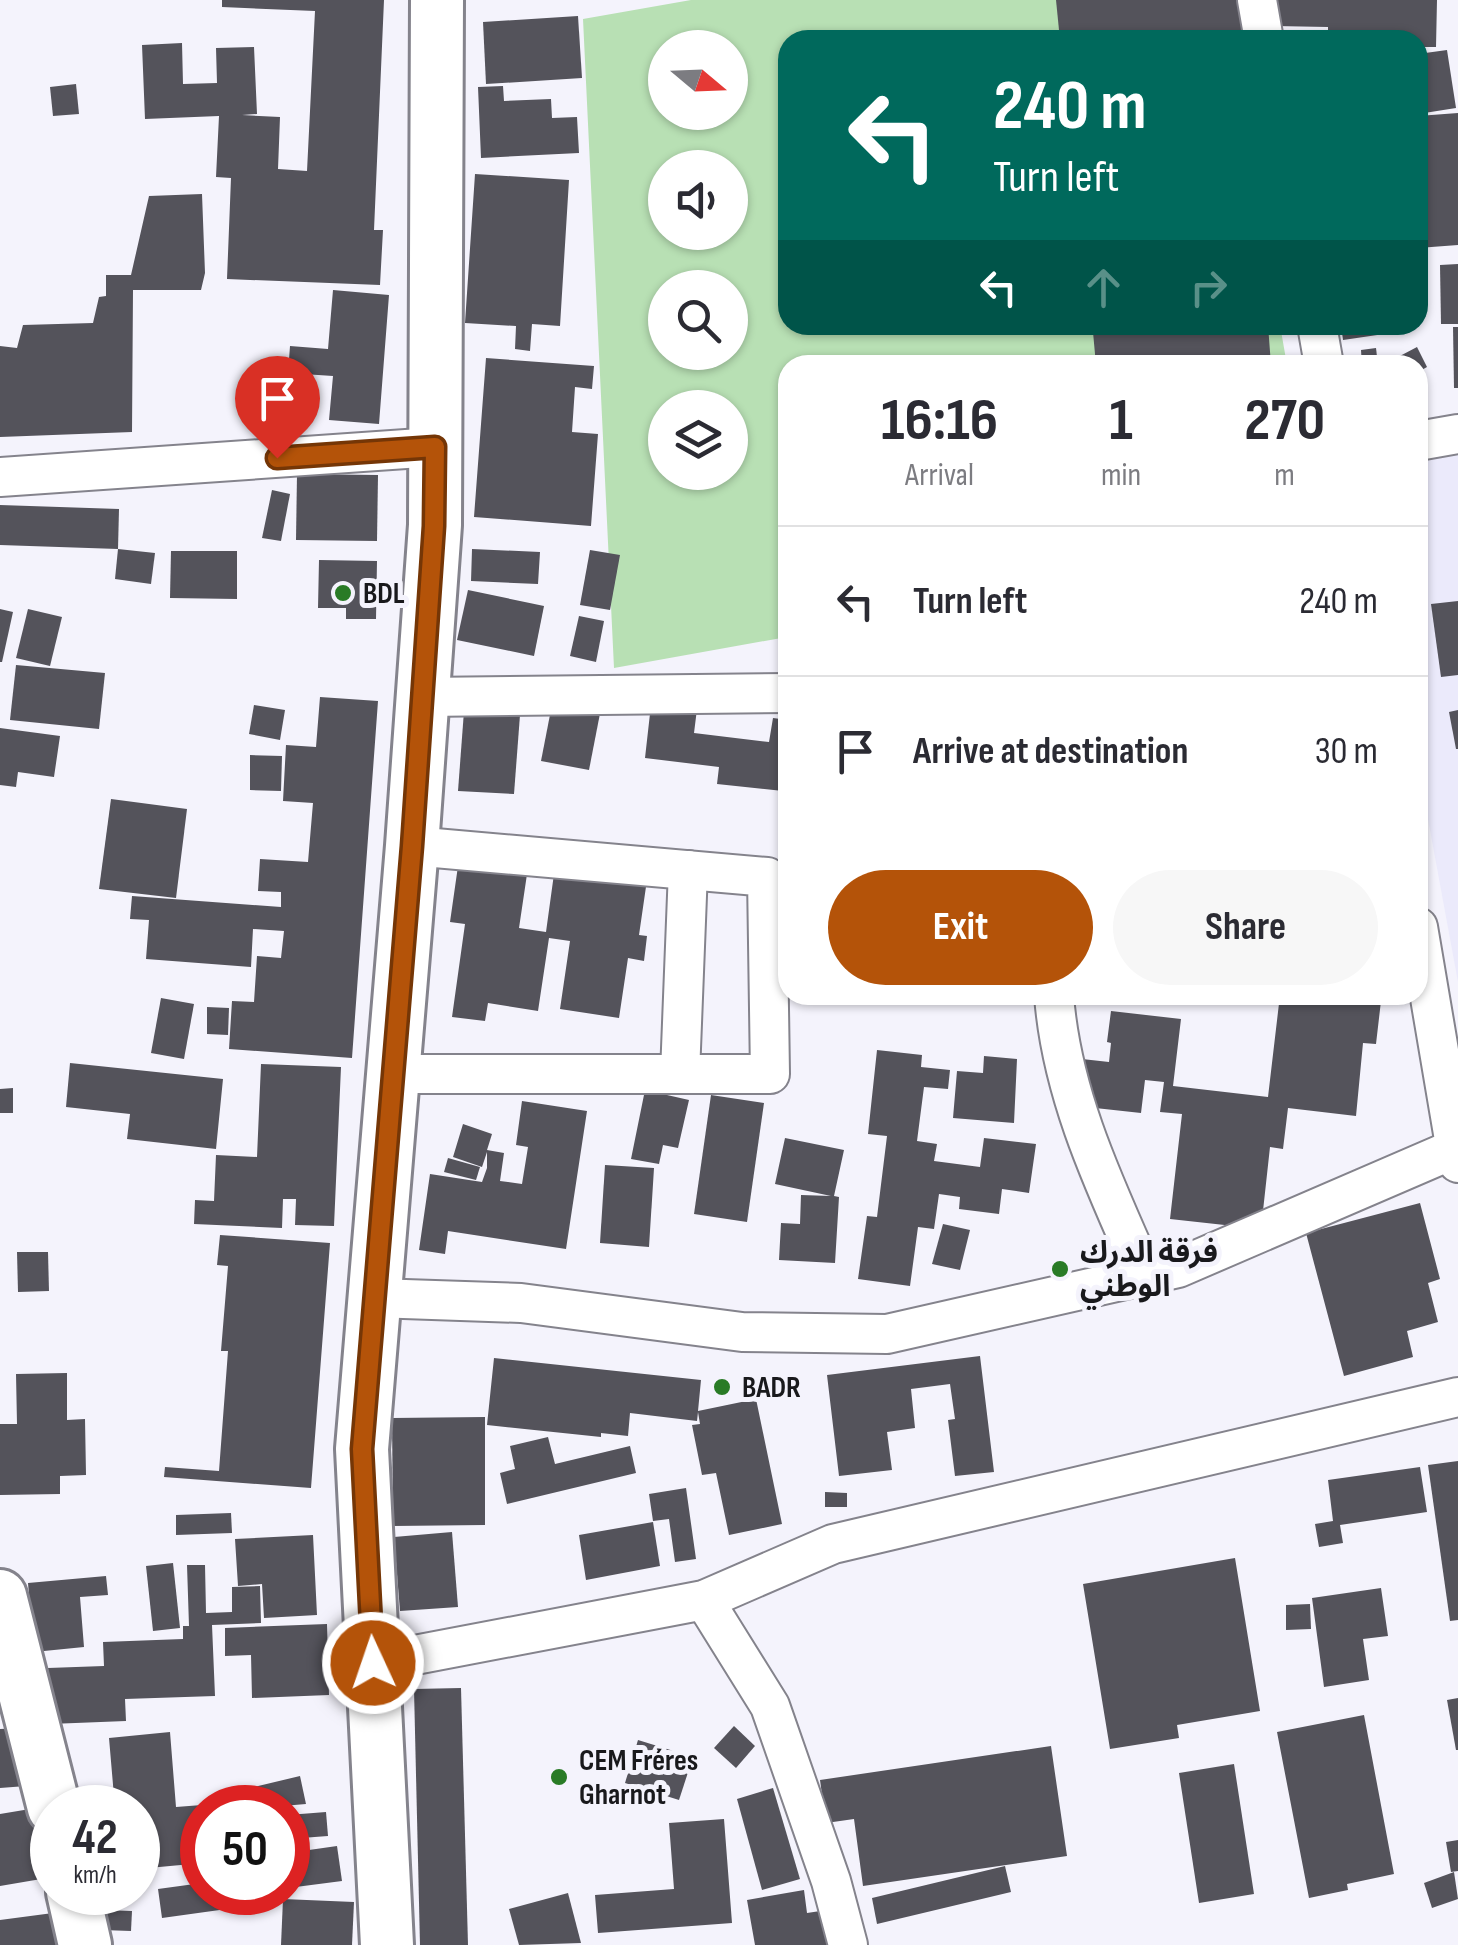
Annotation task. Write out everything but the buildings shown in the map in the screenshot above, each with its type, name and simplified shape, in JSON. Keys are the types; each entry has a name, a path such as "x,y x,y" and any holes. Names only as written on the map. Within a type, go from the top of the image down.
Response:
{"main road":[{"path":"387,1945 362,1449 434,526 446,1"},
{"path":"0,1596 48,1785"},
{"path":"78,1915 85,1945"}],"street":[{"path":"1256,0 1262,30"},
{"path":"1428,439 1458,434"},
{"path":"0,477 435,447"},
{"path":"423,697 778,693"},
{"path":"394,1074 770,1074 767,877 412,846"},
{"path":"680,1074 688,870"},
{"path":"376,1298 520,1302 742,1332 887,1334 1178,1268 1456,1156 1428,987"},
{"path":"1055,1005 1056,1024 1089,1150 1146,1276"},
{"path":"373,1663 704,1600 832,1544 1458,1398"},
{"path":"704,1600 770,1706 831,1881 848,1945"}],"shaded area":[{"path":"1458,447 1458,982 1428,819 1428,453"}],"green space":[{"path":"691,0 1217,0 1223,30 778,30 778,335 1282,335 1285,355 778,355 778,639 614,668 583,19"}],"place":[{"name":"BDL","path":"343,593"},
{"name":"فرقة الدرك الوطني","path":"1060,1269"},
{"name":"BADR","path":"722,1387"},
{"name":"CEM Fréres Gharnot","path":"559,1777"}],"route":[{"path":"277,458 435,447 434,526 412,846 362,1449 373,1663"}]}
